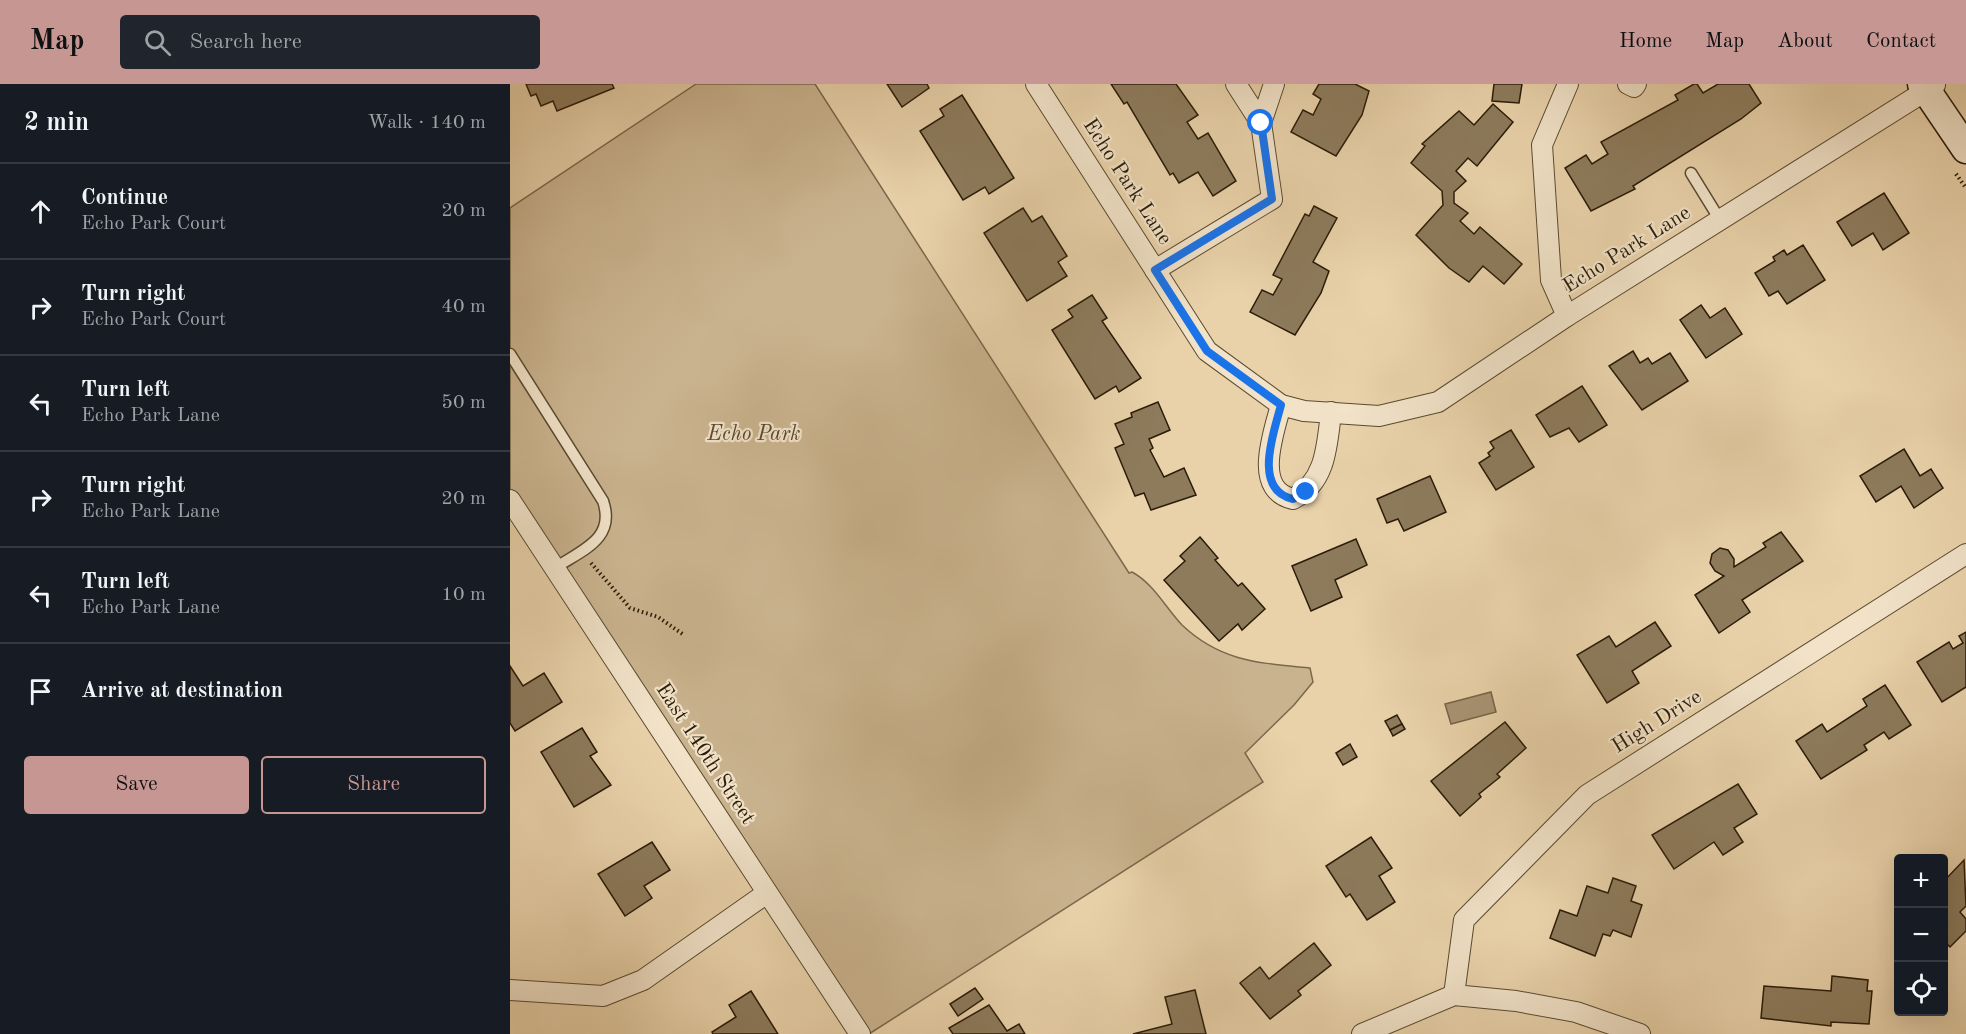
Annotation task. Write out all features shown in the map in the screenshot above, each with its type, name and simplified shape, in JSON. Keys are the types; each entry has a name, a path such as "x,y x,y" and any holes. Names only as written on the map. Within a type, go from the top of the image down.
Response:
{"main road":[{"path":"1928,86 1966,149"}],"street":[{"name":"Echo Park Lane","path":"1035,84 1207,351 1281,405 1304,411 1379,416 1438,402 1567,316 1928,86"},
{"path":"1155,270 1272,199 1261,123 1236,84"},
{"path":"1261,123 1274,84"},
{"path":"1567,316 1551,280 1542,145 1568,84"},
{"path":"1628,84 1634,87 1636,84"},
{"path":"1281,405 1268,458 1272,485 1282,497 1293,499 1306,492 1316,481 1323,466 1331,412"},
{"name":"East 140th Street","path":"510,500 860,1034"},
{"name":"High Drive","path":"1454,995 1464,920 1587,795 1966,554"},
{"path":"510,990 603,996 643,980 767,893"},
{"path":"1362,1034 1454,995 1516,1001 1576,1012 1640,1034"}],"lane":[{"path":"1692,173 1720,220"},
{"path":"510,354 603,501 609,517 596,541 555,568"}],"path":[{"path":"586,558 630,608 658,617 684,634"}],"green space":[{"name":"Echo Park","path":"696,84 815,84 1129,573 1132,572 1147,583 1182,625 1211,647 1242,659 1310,668 1313,682 1294,705 1245,753 1263,782 869,1034 510,500 510,208"}],"shaded area":[{"path":"1491,692 1496,712 1451,724 1445,704"}],"building":[{"path":"526,84 612,84 614,88 557,111 553,101 541,106 536,94 531,96"},
{"path":"887,84 927,84 929,88 902,107"},
{"path":"1111,84 1176,84 1198,115 1187,122 1198,139 1208,133 1236,181 1213,196 1198,172 1179,183 1173,173 1170,175 1127,102 1124,104"},
{"path":"1319,84 1355,84 1369,91 1362,115 1336,156 1291,132 1303,110 1313,115 1321,99 1313,94"},
{"path":"1494,84 1522,84 1519,103 1492,101"},
{"path":"1697,84 1703,93 1718,84 1749,84 1761,103 1741,119 1633,186 1635,189 1591,211 1565,168 1586,155 1592,164 1608,154 1601,142 1678,100 1675,95"},
{"path":"962,95 1014,178 989,194 985,187 963,200 920,131 944,116 940,109"},
{"path":"1493,104 1513,122 1477,166 1468,158 1456,171 1466,181 1454,192 1454,203 1468,213 1460,221 1474,234 1480,227 1522,264 1504,284 1483,266 1469,282 1449,268 1416,235 1443,205 1442,191 1411,163 1425,146 1422,144 1459,111 1474,125"},
{"path":"1884,193 1909,233 1883,250 1873,233 1852,246 1837,222"},
{"path":"1314,206 1337,218 1313,262 1329,271 1321,293 1295,335 1250,312 1262,290 1273,295 1282,279 1273,275 1305,214 1309,216"},
{"path":"1023,208 1032,222 1042,216 1067,256 1058,262 1067,276 1027,301 984,233"},
{"path":"1803,245 1825,280 1787,304 1778,291 1769,296 1755,273 1775,261 1773,257 1784,250 1787,255"},
{"path":"1092,295 1107,318 1102,321 1141,378 1119,392 1116,386 1095,399 1052,330 1073,317 1068,310"},
{"path":"1701,305 1710,318 1725,308 1742,334 1706,358 1680,320"},
{"path":"1633,351 1640,363 1648,358 1652,364 1670,353 1688,381 1642,410 1609,366"},
{"path":"1582,386 1607,425 1579,442 1569,428 1550,437 1536,415"},
{"path":"1158,402 1170,430 1149,439 1153,448 1150,450 1164,477 1184,468 1196,495 1151,510 1144,493 1135,496 1115,448 1124,444 1115,424 1132,417 1131,413"},
{"path":"1511,430 1534,467 1496,490 1479,463 1490,456 1488,453 1494,448 1490,442"},
{"path":"1904,449 1920,476 1931,469 1943,488 1914,508 1901,486 1876,502 1860,476"},
{"path":"1430,476 1446,512 1404,531 1398,519 1387,523 1377,499"},
{"path":"1781,532 1803,561 1742,600 1750,612 1719,633 1695,595 1724,576 1715,571 1710,563 1712,554 1720,548 1728,550 1734,559 1734,567 1766,547 1763,543"},
{"path":"1200,537 1218,558 1215,560 1238,586 1242,583 1265,609 1242,630 1238,624 1219,641 1164,580 1185,561 1180,556"},
{"path":"1356,539 1367,565 1335,580 1342,597 1311,611 1292,566"},
{"path":"1655,622 1671,646 1632,671 1639,683 1607,703 1577,655 1609,636 1616,647"},
{"path":"1966,632 1966,687 1942,702 1917,662 1949,642 1953,649 1963,643 1959,636"},
{"path":"510,666 523,686 544,673 562,702 515,731 510,723"},
{"path":"1885,685 1911,725 1889,739 1884,732 1864,745 1867,750 1821,779 1796,741 1822,724 1827,732 1867,706 1863,699"},
{"path":"1397,715 1402,724 1390,730 1385,721"},
{"path":"1505,722 1526,748 1497,774 1500,777 1479,794 1481,797 1460,816 1431,781"},
{"path":"1402,724 1405,729 1393,736 1390,730"},
{"path":"582,728 597,752 590,756 611,785 574,807 541,752"},
{"path":"1350,744 1357,757 1343,765 1336,753"},
{"path":"1738,784 1757,814 1734,828 1743,842 1723,855 1714,842 1674,869 1652,835"},
{"path":"1371,837 1392,868 1379,876 1395,902 1367,920 1350,894 1346,897 1326,866"},
{"path":"652,842 670,870 644,886 652,898 625,916 598,874"},
{"path":"1964,860 1966,906 1960,912 1966,919 1966,931 1950,947 1948,945 1948,877"},
{"path":"1613,878 1636,886 1631,901 1642,905 1631,937 1613,930 1610,936 1603,934 1595,956 1550,938 1560,910 1577,916 1587,886 1608,893"},
{"path":"1314,943 1331,965 1298,991 1301,995 1270,1019 1240,983 1260,967 1269,979"},
{"path":"1832,976 1868,980 1867,991 1872,991 1869,1024 1831,1022 1831,1026 1761,1018 1764,986 1831,991"},
{"path":"975,988 983,999 958,1016 950,1004"},
{"path":"1195,990 1206,1034 1133,1034 1172,1024 1165,997"},
{"path":"751,991 778,1034 713,1034 712,1032 736,1017 729,1005"},
{"path":"989,1005 1007,1031 1019,1024 1025,1034 953,1034 949,1028"}],"route":[{"path":"1261,123 1272,199 1155,270 1207,351 1253,382 1281,405 1268,458 1272,485 1282,497 1293,499 1306,492"}]}
